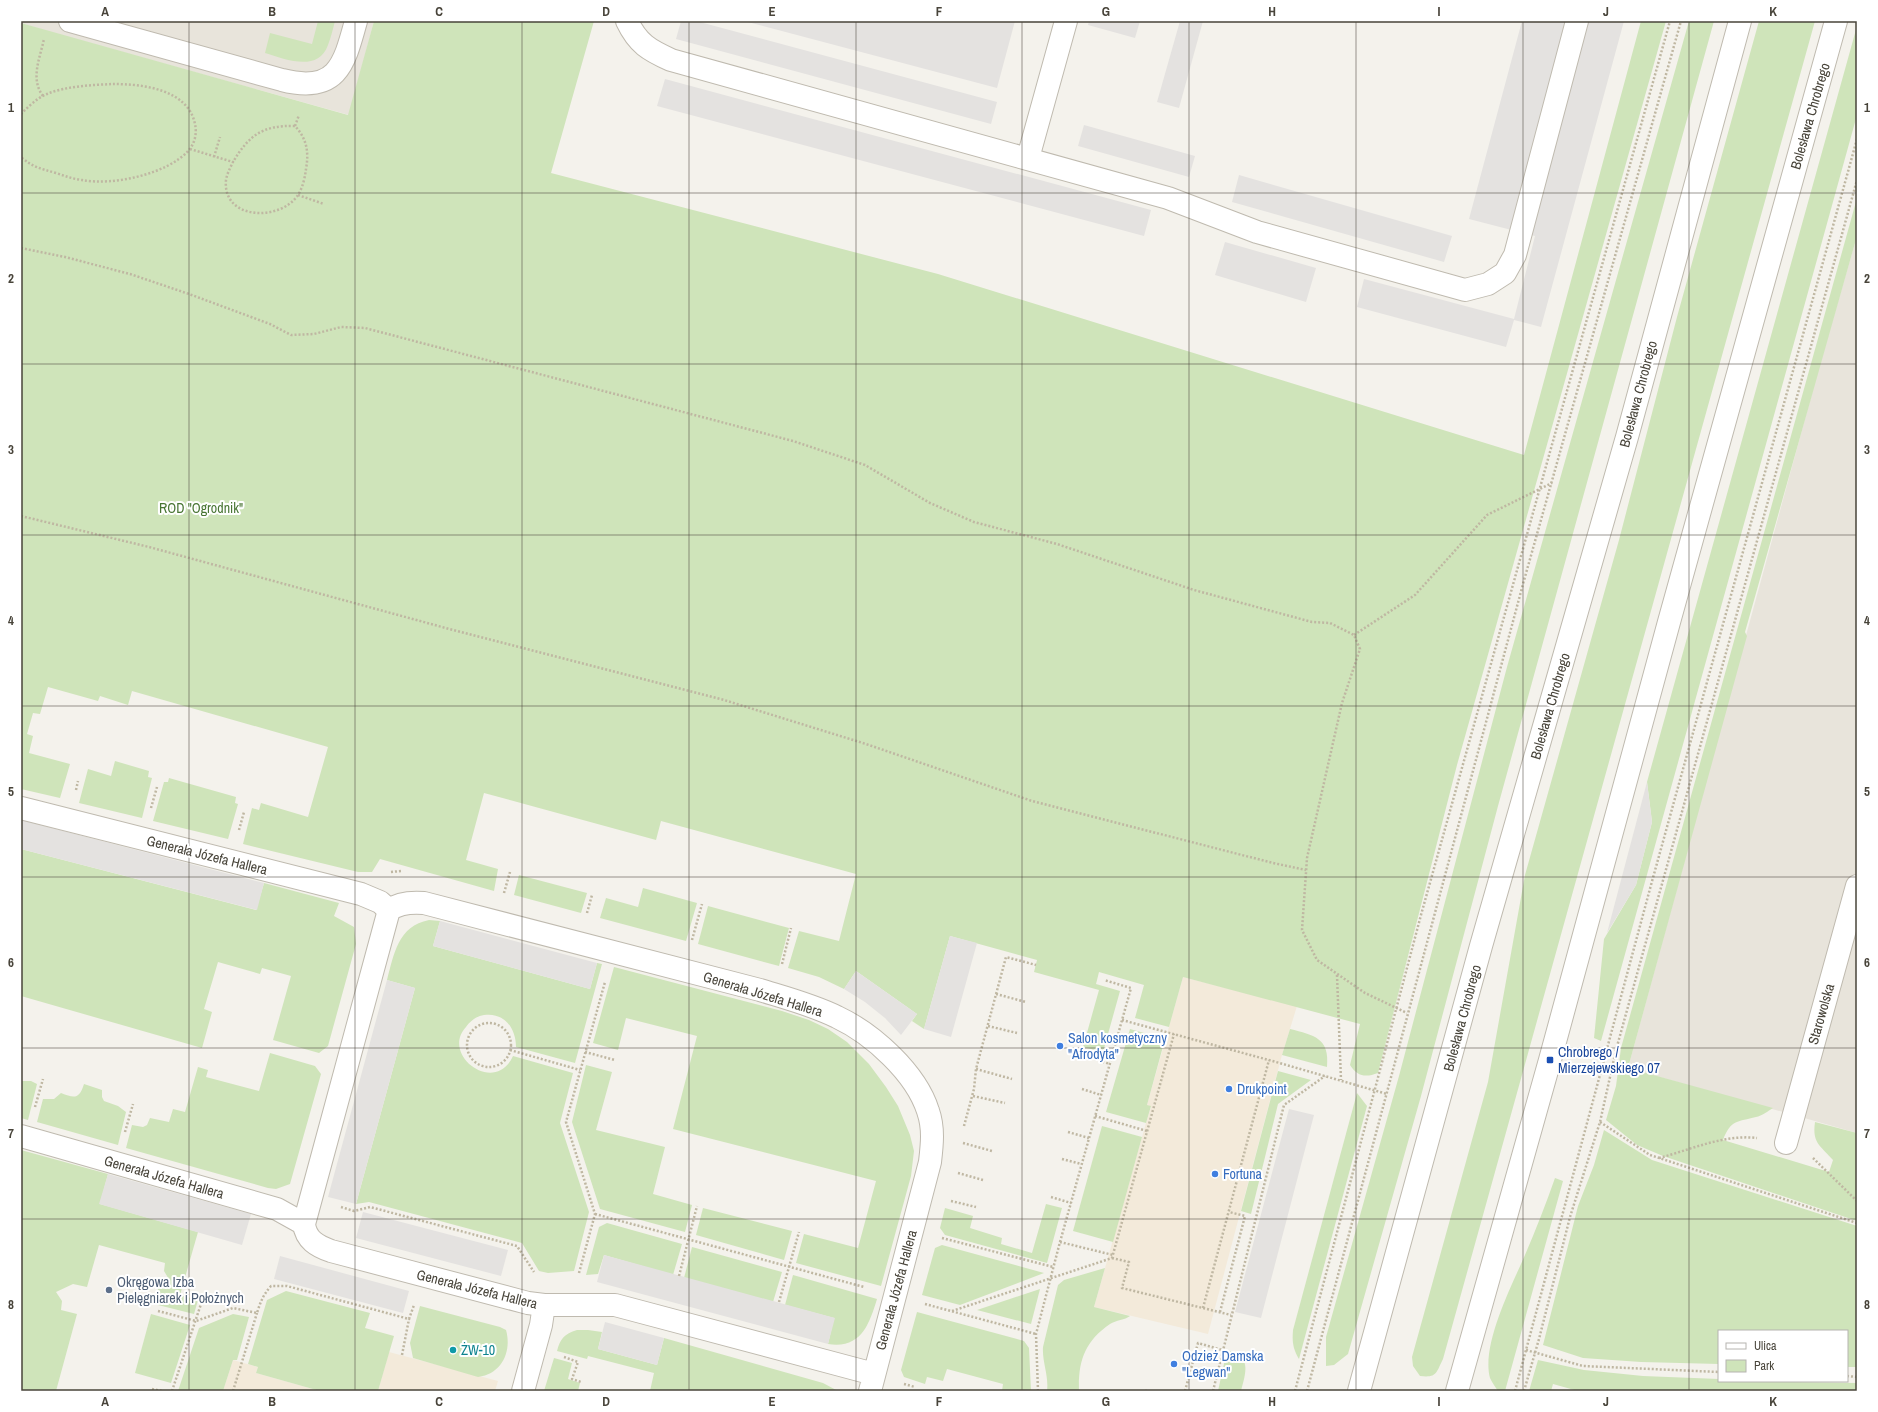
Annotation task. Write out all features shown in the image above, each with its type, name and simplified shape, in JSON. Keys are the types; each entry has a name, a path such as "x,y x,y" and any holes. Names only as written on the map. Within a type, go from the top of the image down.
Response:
{"street":[{"path":"70,21 282,80 304,84 323,80 341,67 347,53 356,21"},
{"path":"627,21 634,35 649,50 671,60 1168,198 1257,232 1465,290 1488,284 1505,273 1515,255 1577,21"},
{"path":"1028,158 1066,21"},
{"name":"Bolesława Chrobrego","path":"1359,1391 1481,946 1624,445 1740,21"},
{"name":"Bolesława Chrobrego","path":"1457,1391 1550,1060 1671,614 1836,21"},
{"name":"Generała Józefa Hallera","path":"21,808 361,894 380,902 389,910 403,904 414,902 424,903 760,990 807,1004 838,1017 880,1045 918,1089 929,1113 932,1145 930,1162 872,1383 615,1305 544,1305 497,1295 331,1251 319,1246 309,1239 305,1232 304,1224 277,1210 21,1136"},
{"name":"Starowolska","path":"1786,1143 1857,886"},
{"path":"304,1224 389,910"},
{"path":"523,1391 541,1325 544,1305"}],"path":[{"path":"1295,1391 1376,1090 1396,1009 1670,21"},
{"path":"1307,1391 1523,584 1681,21"},
{"path":"43,96 38,89 36,74 45,38"},
{"path":"21,114 43,96 67,89 110,84 124,84 147,87 171,94 184,102 193,116 196,129 195,138 190,149 179,160 162,169 114,181 83,181 30,165 21,157"},
{"path":"296,126 301,132 307,145 307,162 304,179 298,195 291,202 278,209 263,213 248,212 236,206 232,200 226,188 226,178 233,162 242,147 264,129 296,126"},
{"path":"214,156 220,137"},
{"path":"1515,1391 1651,885 1857,139"},
{"path":"190,149 233,162"},
{"path":"1524,1391 1570,1217 1600,1122 1616,1050 1857,180"},
{"path":"298,195 324,204"},
{"path":"21,248 65,257 130,274 270,324 290,335 314,334 341,328 365,328 793,441 865,465 930,503 974,522 1057,544 1194,590 1312,622 1330,623 1354,635 1360,648 1342,703 1316,814 1307,858 1302,930 1318,960 1365,994 1407,1014"},
{"path":"1354,635 1415,595 1487,515 1552,483"},
{"path":"21,516 149,547 446,628 724,700 866,744 1032,801 1273,863 1306,870"},
{"path":"151,810 157,787"},
{"path":"503,897 510,872"},
{"path":"585,919 592,895"},
{"path":"690,948 702,904"},
{"path":"780,971 791,928"},
{"path":"578,1276 595,1214 566,1122 614,952"},
{"path":"962,1134 973,1096 976,1069 1006,957 1036,965"},
{"path":"1337,974 1341,1080"},
{"path":"1038,1391 1036,1334 1081,1164 1131,988 1104,980"},
{"path":"996,994 1026,1002"},
{"path":"1122,1020 1341,1080 1386,1094"},
{"path":"488,1023 496,1024 504,1029 508,1035 510,1050 500,1063 485,1066 471,1058 468,1051 467,1042 469,1035 474,1028 488,1023"},
{"path":"988,1026 1017,1033"},
{"path":"1112,1257 1174,1034"},
{"path":"510,1050 580,1070"},
{"path":"585,1052 615,1060"},
{"path":"1087,1057 1110,1064"},
{"path":"1203,1308 1269,1060"},
{"path":"976,1069 1012,1079"},
{"path":"1213,1391 1284,1105 1325,1076"},
{"path":"33,1112 43,1079"},
{"path":"1082,1089 1101,1095"},
{"path":"973,1096 1005,1103"},
{"path":"123,1137 133,1104"},
{"path":"1095,1116 1148,1131"},
{"path":"1600,1122 1650,1155 1857,1223"},
{"path":"1068,1132 1089,1138"},
{"path":"960,1142 992,1151"},
{"path":"1062,1159 1081,1164"},
{"path":"952,1171 983,1180"},
{"path":"1051,1197 1071,1202"},
{"path":"312,1199 354,1211 370,1207 518,1246 536,1275"},
{"path":"944,1199 976,1207"},
{"path":"679,1276 697,1206"},
{"path":"1220,1312 1246,1216 1228,1212"},
{"path":"595,1214 1036,1334"},
{"path":"779,1302 798,1232"},
{"path":"938,1236 1053,1268"},
{"path":"1060,1242 1129,1262 1122,1288 1231,1314"},
{"path":"952,1311 1112,1257"},
{"path":"233,1391 262,1298 271,1286 287,1286 409,1320"},
{"path":"402,1355 409,1320 416,1299"},
{"path":"172,1391 201,1304"},
{"path":"158,1311 196,1321 233,1308 257,1313"},
{"path":"1185,1391 1198,1343 1222,1350"},
{"path":"1526,1350 1583,1366 1718,1372"},
{"path":"566,1358 578,1362 572,1379 581,1382"},
{"path":"152,1389 162,1391"}],"shaded area":[{"path":"21,21 374,21 349,115 47,31 21,23"},
{"path":"681,21 696,21 997,102 991,124 676,39"},
{"path":"744,21 1015,21 997,88"},
{"path":"1089,21 1140,21 1135,38 1088,25"},
{"path":"1180,21 1203,21 1179,108 1157,102"},
{"path":"1522,21 1624,21 1541,327 1514,320 1506,347 1357,307 1364,279 1514,319 1535,236 1469,219"},
{"path":"665,79 1151,210 1144,236 657,106"},
{"path":"1084,125 1195,156 1189,177 1078,146"},
{"path":"1239,175 1452,236 1444,262 1232,202"},
{"path":"1857,236 1857,1133 1628,1068 1820,364"},
{"path":"1225,242 1316,268 1306,302 1215,275"},
{"path":"1647,782 1652,822 1636,885 1607,933"},
{"path":"21,820 264,883 257,910 21,849"},
{"path":"440,921 597,963 590,989 433,946"},
{"path":"950,936 977,943 951,1037 924,1029"},
{"path":"856,971 917,1014 901,1035 885,1018 865,1002 844,989"},
{"path":"1183,977 1297,1006 1282,1055 1208,1334 1094,1307 1151,1107 1147,1105"},
{"path":"387,980 415,988 356,1204 328,1197"},
{"path":"1289,1109 1314,1115 1261,1318 1235,1312"},
{"path":"108,1174 251,1214 242,1245 99,1204"},
{"path":"363,1212 508,1250 501,1276 356,1238"},
{"path":"604,1255 835,1318 828,1344 597,1282"},
{"path":"280,1256 409,1291 403,1313 274,1279"},
{"path":"605,1322 664,1338 657,1365 598,1349"},
{"path":"389,1352 498,1381 495,1391 378,1391"},
{"path":"233,1360 258,1367 256,1373 320,1391 223,1391"}],"green space":[{"path":"318,21 335,21 328,45 323,54 317,59 300,62 265,53 270,33 312,44"},
{"name":"ROD \"Ogrodnik\"","path":"374,21 594,21 551,173 938,274 1524,455 1641,21 1666,21 1457,765 1378,1073 1365,1076 1356,1072 1350,1065 1360,1024 1183,977 1169,1027 1135,1018 1144,985 1099,972 1096,984 1120,991 1103,1052 1083,1047 1099,990 1034,972 1037,960 950,936 924,1029 912,1021 917,1014 856,971 844,989 819,977 788,968 799,931 839,941 856,874 661,821 656,840 484,793 466,860 498,869 494,891 380,859 372,872 358,872 243,844 252,808 259,810 261,803 308,817 328,747 132,691 128,705 100,696 98,701 48,687 40,714 33,713 27,734 33,736 29,753 70,764 60,798 21,789 21,23 348,115"},
{"path":"1689,21 1714,21 1498,806 1421,1096 1348,1354 1334,1365 1326,1366 1326,1337 1399,1076 1507,667"},
{"path":"1759,21 1815,21 1443,1359 1435,1374 1430,1376 1420,1376 1413,1366 1412,1357 1488,1082 1525,875 1619,540 1677,317"},
{"path":"1857,26 1857,115 1601,1041 1594,1038 1604,939 1636,885 1652,822 1647,782"},
{"path":"1857,198 1857,236 1745,632 1747,636 1628,1068 1773,1108 1760,1116 1736,1122 1729,1128 1723,1140 1829,1172 1833,1160 1816,1139 1814,1129 1815,1122 1857,1133 1857,1221 1663,1156 1637,1145 1606,1120 1616,1086 1621,1048"},
{"path":"115,761 149,771 148,777 152,778 142,818 79,803 88,769 111,776"},
{"path":"169,778 236,797 235,803 238,804 228,839 153,821 164,782 168,782"},
{"path":"21,849 256,910 264,883 339,903 334,916 354,927 356,944 328,1046 319,1053 273,1040 291,976 262,968 260,974 218,962 204,1009 212,1012 202,1048 21,996"},
{"path":"519,875 587,893 581,913 514,895"},
{"path":"643,888 697,903 686,941 600,918 606,898 638,907"},
{"path":"708,906 789,928 779,966 698,944"},
{"path":"429,920 440,921 433,946 590,989 597,963 602,964 575,1063 516,1047 514,1034 508,1023 497,1016 484,1015 476,1018 468,1025 460,1038 460,1049 465,1059 473,1067 483,1072 494,1072 505,1067 513,1056 573,1073 560,1123 589,1212 574,1271 548,1273 539,1271 522,1243 369,1202 356,1204 415,988 387,980 392,960 399,942 410,928"},
{"path":"614,967 782,1011 809,1020 828,1029 847,1042 869,1064 898,1106 910,1135 914,1151 911,1176 881,1286 796,1263 804,1234 858,1248 876,1181 673,1129 697,1036 626,1018 618,1050 593,1043"},
{"path":"1130,1029 1165,1039 1147,1105 1151,1106 1146,1123 1106,1112"},
{"path":"1290,1029 1306,1033 1319,1039 1326,1050 1327,1067 1282,1055"},
{"path":"270,1053 315,1066 321,1074 290,1184 276,1189 268,1188 126,1148 132,1125 143,1127 147,1125 150,1118 169,1122 173,1109 185,1112 198,1067 208,1070 206,1077 259,1091"},
{"path":"586,1065 612,1072 596,1130 665,1147 653,1194 692,1205 685,1232 600,1209 572,1122"},
{"path":"1278,1071 1311,1080 1278,1104 1251,1214 1241,1211"},
{"path":"21,1081 31,1081 37,1084 28,1120 21,1118"},
{"path":"84,1084 102,1090 102,1097 104,1101 118,1106 126,1112 118,1145 37,1122 43,1099 54,1099 61,1093 73,1097 76,1096 80,1093"},
{"path":"1357,1093 1367,1106 1299,1359 1293,1345 1293,1330"},
{"path":"1102,1126 1142,1137 1113,1242 1073,1231"},
{"path":"1604,1130 1652,1160 1857,1226 1857,1367 1848,1367 1848,1330 1718,1330 1718,1364 1641,1362 1583,1358 1543,1345 1578,1206 1594,1165"},
{"path":"21,1150 108,1174 100,1204 198,1232 180,1295 198,1300 194,1314 154,1304 159,1286 170,1281 164,1271 165,1263 99,1245 87,1287 73,1284 56,1292 62,1301 61,1310 77,1314 56,1391 21,1391"},
{"path":"1555,1178 1563,1181 1505,1391 1498,1391 1490,1378 1488,1364 1494,1332 1499,1315 1533,1236"},
{"path":"1046,1204 1062,1208 1047,1263 945,1235 940,1228 945,1208 973,1216 970,1228 1002,1238 1001,1244 1032,1253"},
{"path":"703,1208 792,1231 784,1260 696,1235"},
{"path":"607,1223 682,1244 673,1275 604,1255 598,1274 586,1275 599,1227"},
{"path":"942,1245 1044,1273 960,1305 922,1295 935,1248"},
{"path":"692,1247 782,1272 773,1302 684,1278"},
{"path":"1105,1268 1094,1307 1130,1316 1110,1324 1094,1337 1082,1361 1079,1391 1047,1391 1043,1347 1058,1285 1064,1280"},
{"path":"793,1275 877,1299 871,1318 862,1333 856,1339 848,1343 839,1345 828,1344 834,1318 785,1305"},
{"path":"1040,1289 1031,1324 977,1310"},
{"path":"286,1291 370,1313 365,1328 394,1336 378,1391 320,1391 256,1373 258,1367 248,1364 267,1300"},
{"path":"420,1306 500,1327 506,1330 508,1346 499,1366 486,1375 478,1377 413,1358 410,1343"},
{"path":"917,1312 1024,1341 1029,1348 1031,1391 1002,1391 1003,1384 947,1369 943,1381 927,1377 925,1384 904,1377 901,1370"},
{"path":"151,1314 190,1325 171,1383 135,1373"},
{"path":"233,1314 249,1317 237,1360 233,1360 223,1391 178,1391 199,1328"},
{"path":"577,1330 602,1332 598,1349 657,1365 664,1338 823,1383 838,1391 650,1391 654,1373 588,1356 587,1359 557,1351 563,1338 569,1333"},
{"path":"1227,1350 1240,1356 1244,1361 1245,1371 1241,1391 1218,1391"},
{"path":"554,1358 572,1363 568,1379 580,1383 578,1391 544,1391"},
{"path":"1538,1360 1584,1370 1643,1376 1718,1379 1718,1382 1857,1383 1857,1391 1578,1391 1553,1384 1551,1391 1529,1391"}],"place":[{"name":"Salon kosmetyczny \"Afrodyta\"","path":"1060,1046"},
{"name":"Chrobrego / Mierzejewskiego 07","path":"1550,1060"},
{"name":"Drukpoint","path":"1229,1089"},
{"name":"Fortuna","path":"1215,1174"},
{"name":"Okręgowa Izba Pielęgniarek i Położnych","path":"109,1290"},
{"name":"ŻW-10","path":"453,1350"},
{"name":"Odzież Damska \"Legwan\"","path":"1174,1364"}]}
